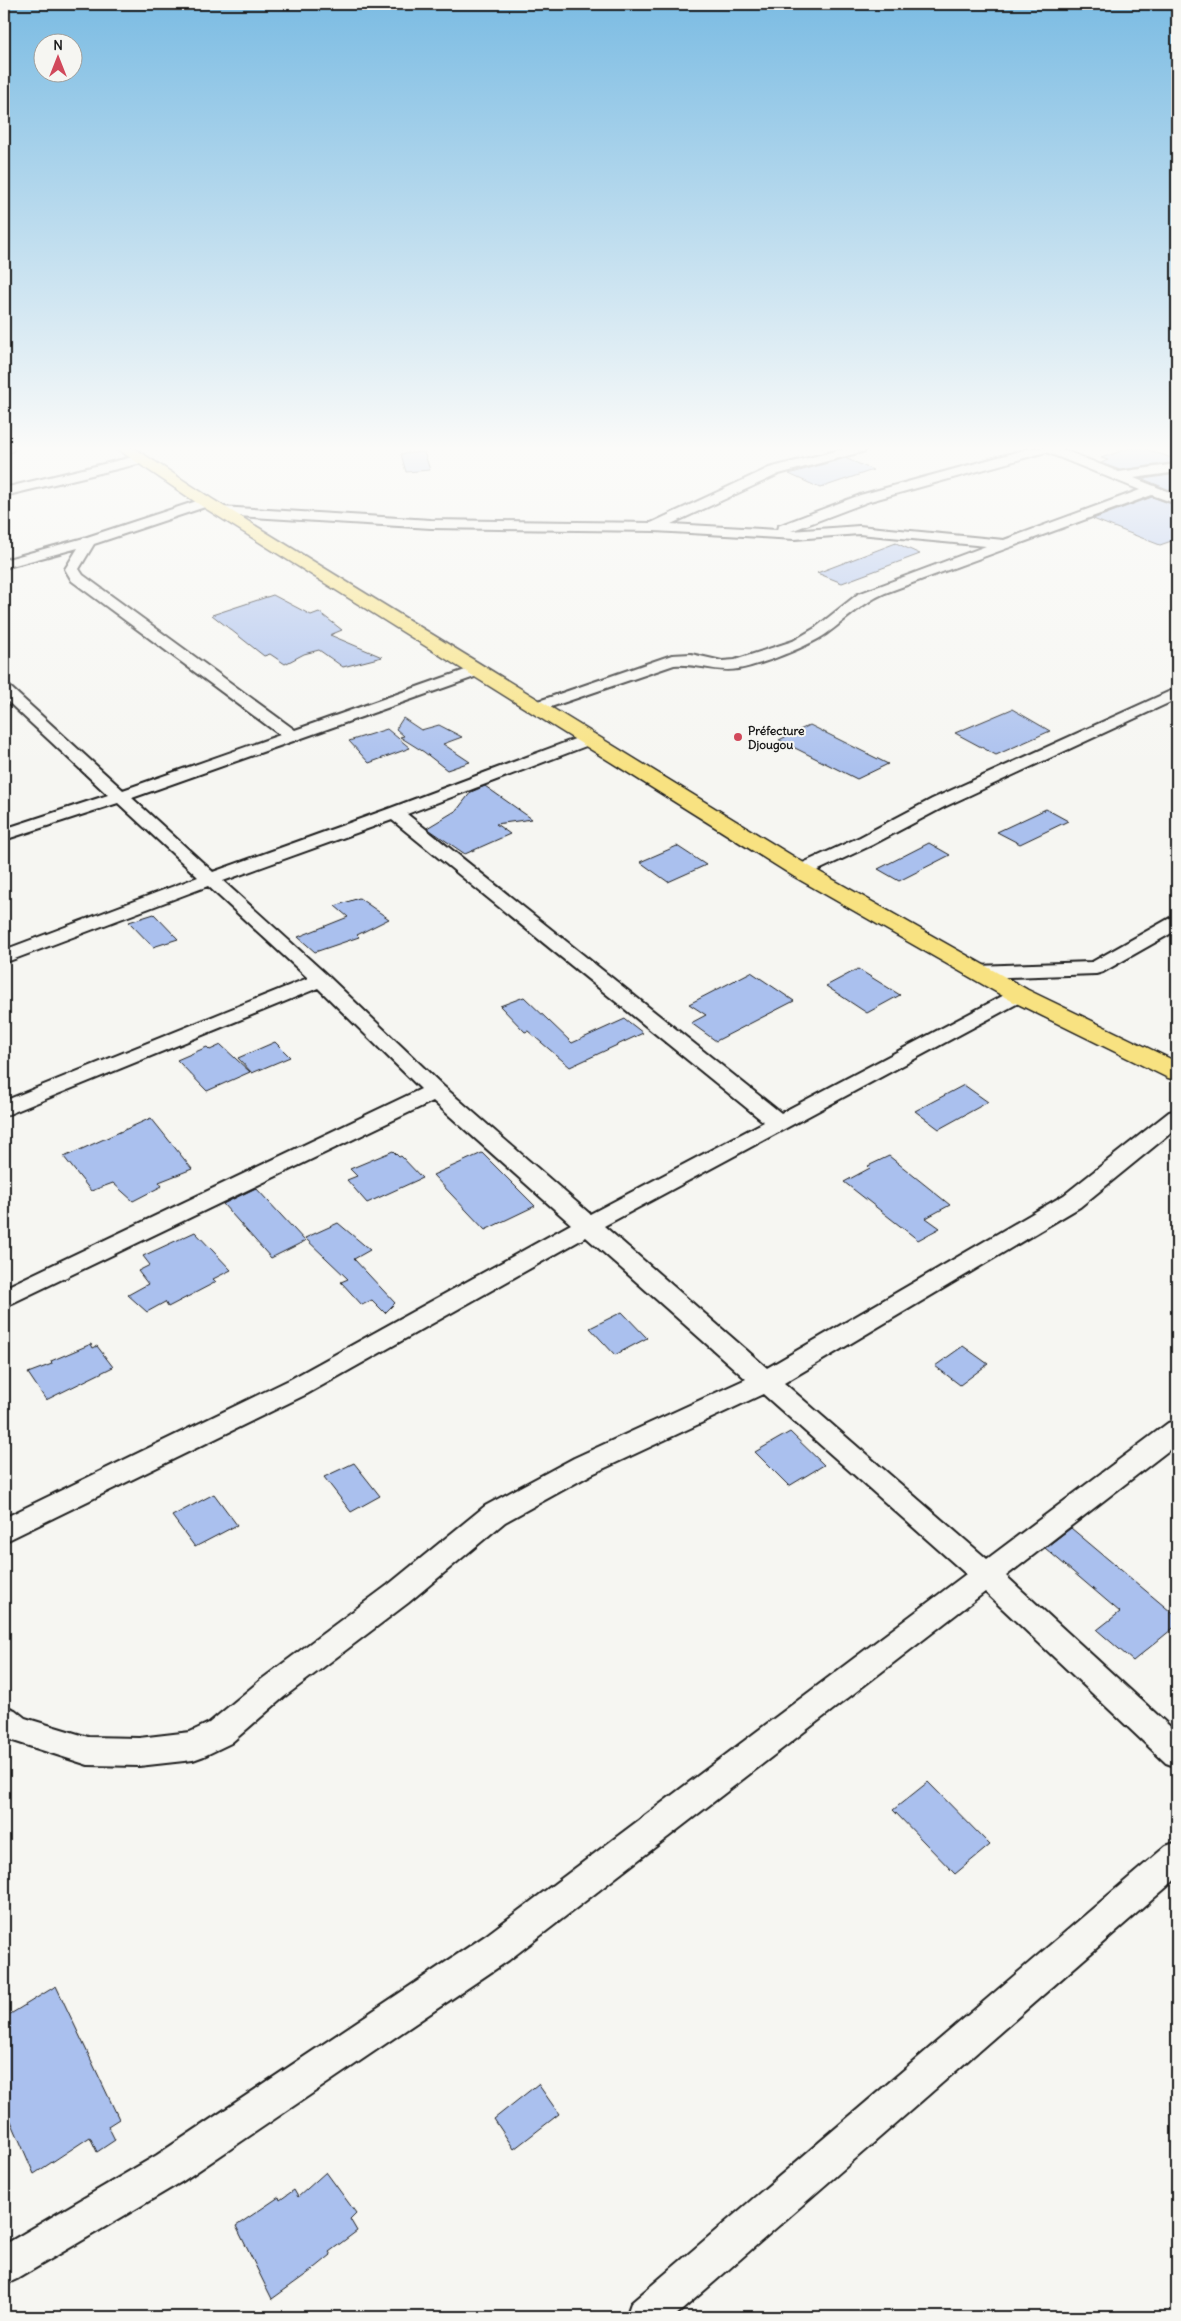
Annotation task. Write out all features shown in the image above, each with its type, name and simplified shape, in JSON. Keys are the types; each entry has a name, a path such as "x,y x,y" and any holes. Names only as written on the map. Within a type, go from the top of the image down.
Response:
{"main road":[{"path":"293,556 801,871 1019,995 1177,1072"}],"street":[{"path":"4,564 32,556"},
{"path":"80,556 72,569 77,578 294,736"},
{"path":"536,707 672,660 691,659 722,666 737,665 798,644 820,631 863,597 972,556"},
{"path":"4,835 119,797 478,671"},
{"path":"4,690 321,980 435,1091 586,1226 766,1381 985,1574 1177,1753"},
{"path":"801,871 866,841 947,799 1177,693"},
{"path":"4,957 210,879 394,814 588,739"},
{"path":"394,814 779,1122"},
{"path":"977,972 1096,968 1177,922"},
{"path":"4,1110 321,980"},
{"path":"4,1531 298,1387 586,1226 1019,995"},
{"path":"4,1298 435,1091"},
{"path":"4,1720 16,1729 88,1751 138,1752 193,1746 220,1733 273,1688 398,1594 495,1514 583,1466 766,1381 1072,1201 1177,1117"},
{"path":"4,2266 170,2168 497,1948 985,1574 1177,1430"},
{"path":"645,2317 1177,1857"}],"building":[{"path":"861,556 914,556 842,583 817,573"},
{"path":"273,595 311,615 319,612 342,630 330,635 382,657 343,667 319,650 304,654 285,664 270,654 264,656 212,615"},
{"path":"1012,709 1050,731 996,755 955,733"},
{"path":"403,718 421,730 439,725 462,737 443,744 470,762 447,770 424,752 400,737 404,736 396,729"},
{"path":"810,725 888,764 857,779 779,740"},
{"path":"387,729 410,748 369,763 349,741"},
{"path":"485,786 532,819 496,824 510,834 465,854 427,828 457,810 471,792"},
{"path":"1046,809 1068,821 1020,844 997,832"},
{"path":"929,843 950,855 899,881 878,869"},
{"path":"677,846 706,865 668,882 640,862"},
{"path":"359,898 389,919 357,935 359,937 315,952 298,937 348,917 335,906"},
{"path":"154,914 178,939 153,947 129,922"},
{"path":"858,969 900,995 867,1013 826,986"},
{"path":"751,972 794,1001 716,1041 691,1023 706,1015 689,1004"},
{"path":"524,997 572,1043 625,1019 643,1033 570,1067 528,1031 525,1032 500,1006"},
{"path":"275,1042 290,1057 252,1073 238,1058"},
{"path":"221,1045 250,1072 207,1091 177,1060 207,1047 210,1050"},
{"path":"964,1085 988,1102 939,1129 915,1111"},
{"path":"151,1118 192,1169 159,1182 162,1186 133,1201 113,1183 91,1191 64,1157"},
{"path":"393,1151 399,1157 401,1156 422,1178 367,1203 347,1180 357,1176 350,1169"},
{"path":"482,1153 535,1206 485,1230 433,1175"},
{"path":"889,1156 950,1205 926,1218 940,1228 918,1240 844,1182 870,1168 868,1166"},
{"path":"256,1188 305,1241 271,1258 223,1204"},
{"path":"338,1223 370,1250 354,1259 395,1303 385,1313 372,1300 362,1305 341,1282 348,1279 305,1238"},
{"path":"195,1232 231,1270 213,1279 216,1282 168,1307 165,1302 147,1312 128,1295 148,1284 138,1271 150,1265 143,1256"},
{"path":"622,1312 647,1338 615,1355 590,1328"},
{"path":"91,1344 93,1348 97,1346 113,1367 46,1400 28,1373 52,1364 51,1361"},
{"path":"963,1346 988,1364 960,1385 935,1366"},
{"path":"790,1432 824,1465 789,1486 755,1452"},
{"path":"354,1463 380,1496 351,1512 324,1477"},
{"path":"214,1494 237,1525 195,1547 172,1516"},
{"path":"1071,1528 1177,1617 1177,1625 1133,1661 1097,1630 1120,1612 1045,1548"},
{"path":"928,1782 990,1845 955,1874 893,1810"},
{"path":"56,1986 119,2119 108,2126 115,2140 97,2152 90,2137 34,2174 4,2105 4,2018"},
{"path":"538,2084 559,2114 514,2149 494,2119"},
{"path":"326,2172 356,2213 350,2219 357,2231 329,2252 331,2255 315,2268 272,2299 236,2226 279,2197 280,2200 294,2190 298,2197"}],"place":[{"name":"Préfecture Djougou","path":"738,737"}]}
